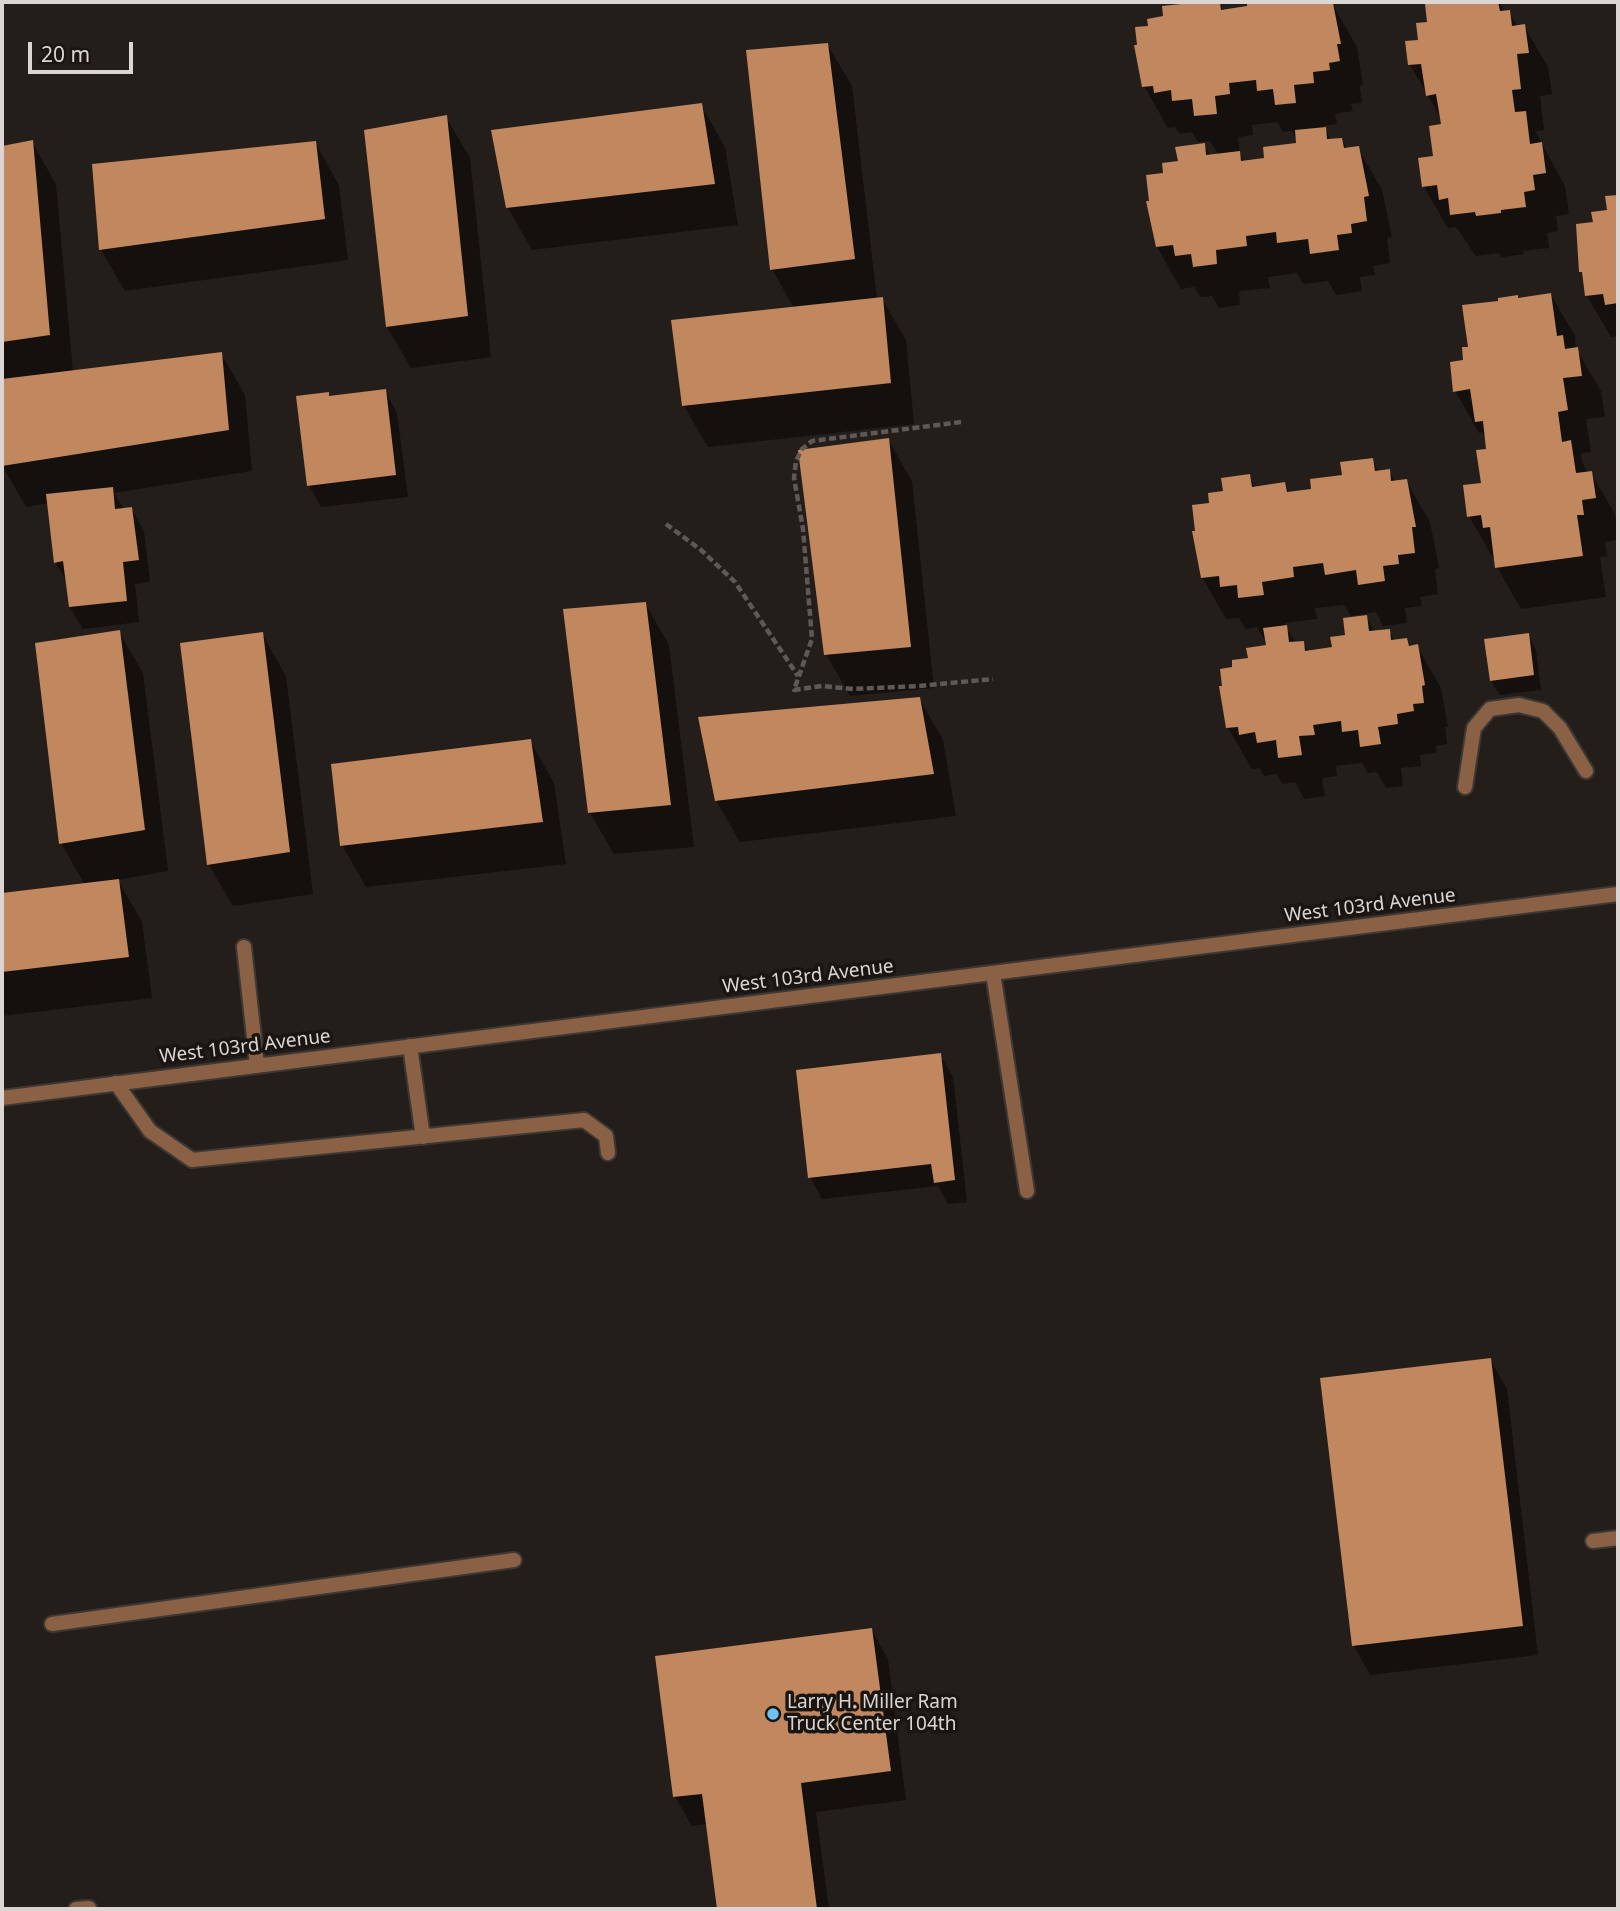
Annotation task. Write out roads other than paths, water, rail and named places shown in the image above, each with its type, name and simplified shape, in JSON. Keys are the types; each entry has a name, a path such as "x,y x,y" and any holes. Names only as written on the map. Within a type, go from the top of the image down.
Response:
{"street":[{"path":"1465,787 1474,728 1490,709 1519,705 1543,711 1560,728 1586,771"},
{"name":"West 103rd Avenue","path":"2,1098 1618,894"},
{"path":"244,947 257,1065"},
{"path":"993,973 1027,1191"},
{"path":"410,1046 423,1137"},
{"path":"116,1083 150,1131 192,1160 584,1120 606,1136 608,1153"},
{"path":"1592,1541 1618,1538"},
{"path":"52,1624 514,1560"}],"place":[{"name":"Larry H. Miller Ram Truck Center 104th","path":"773,1714"}]}
